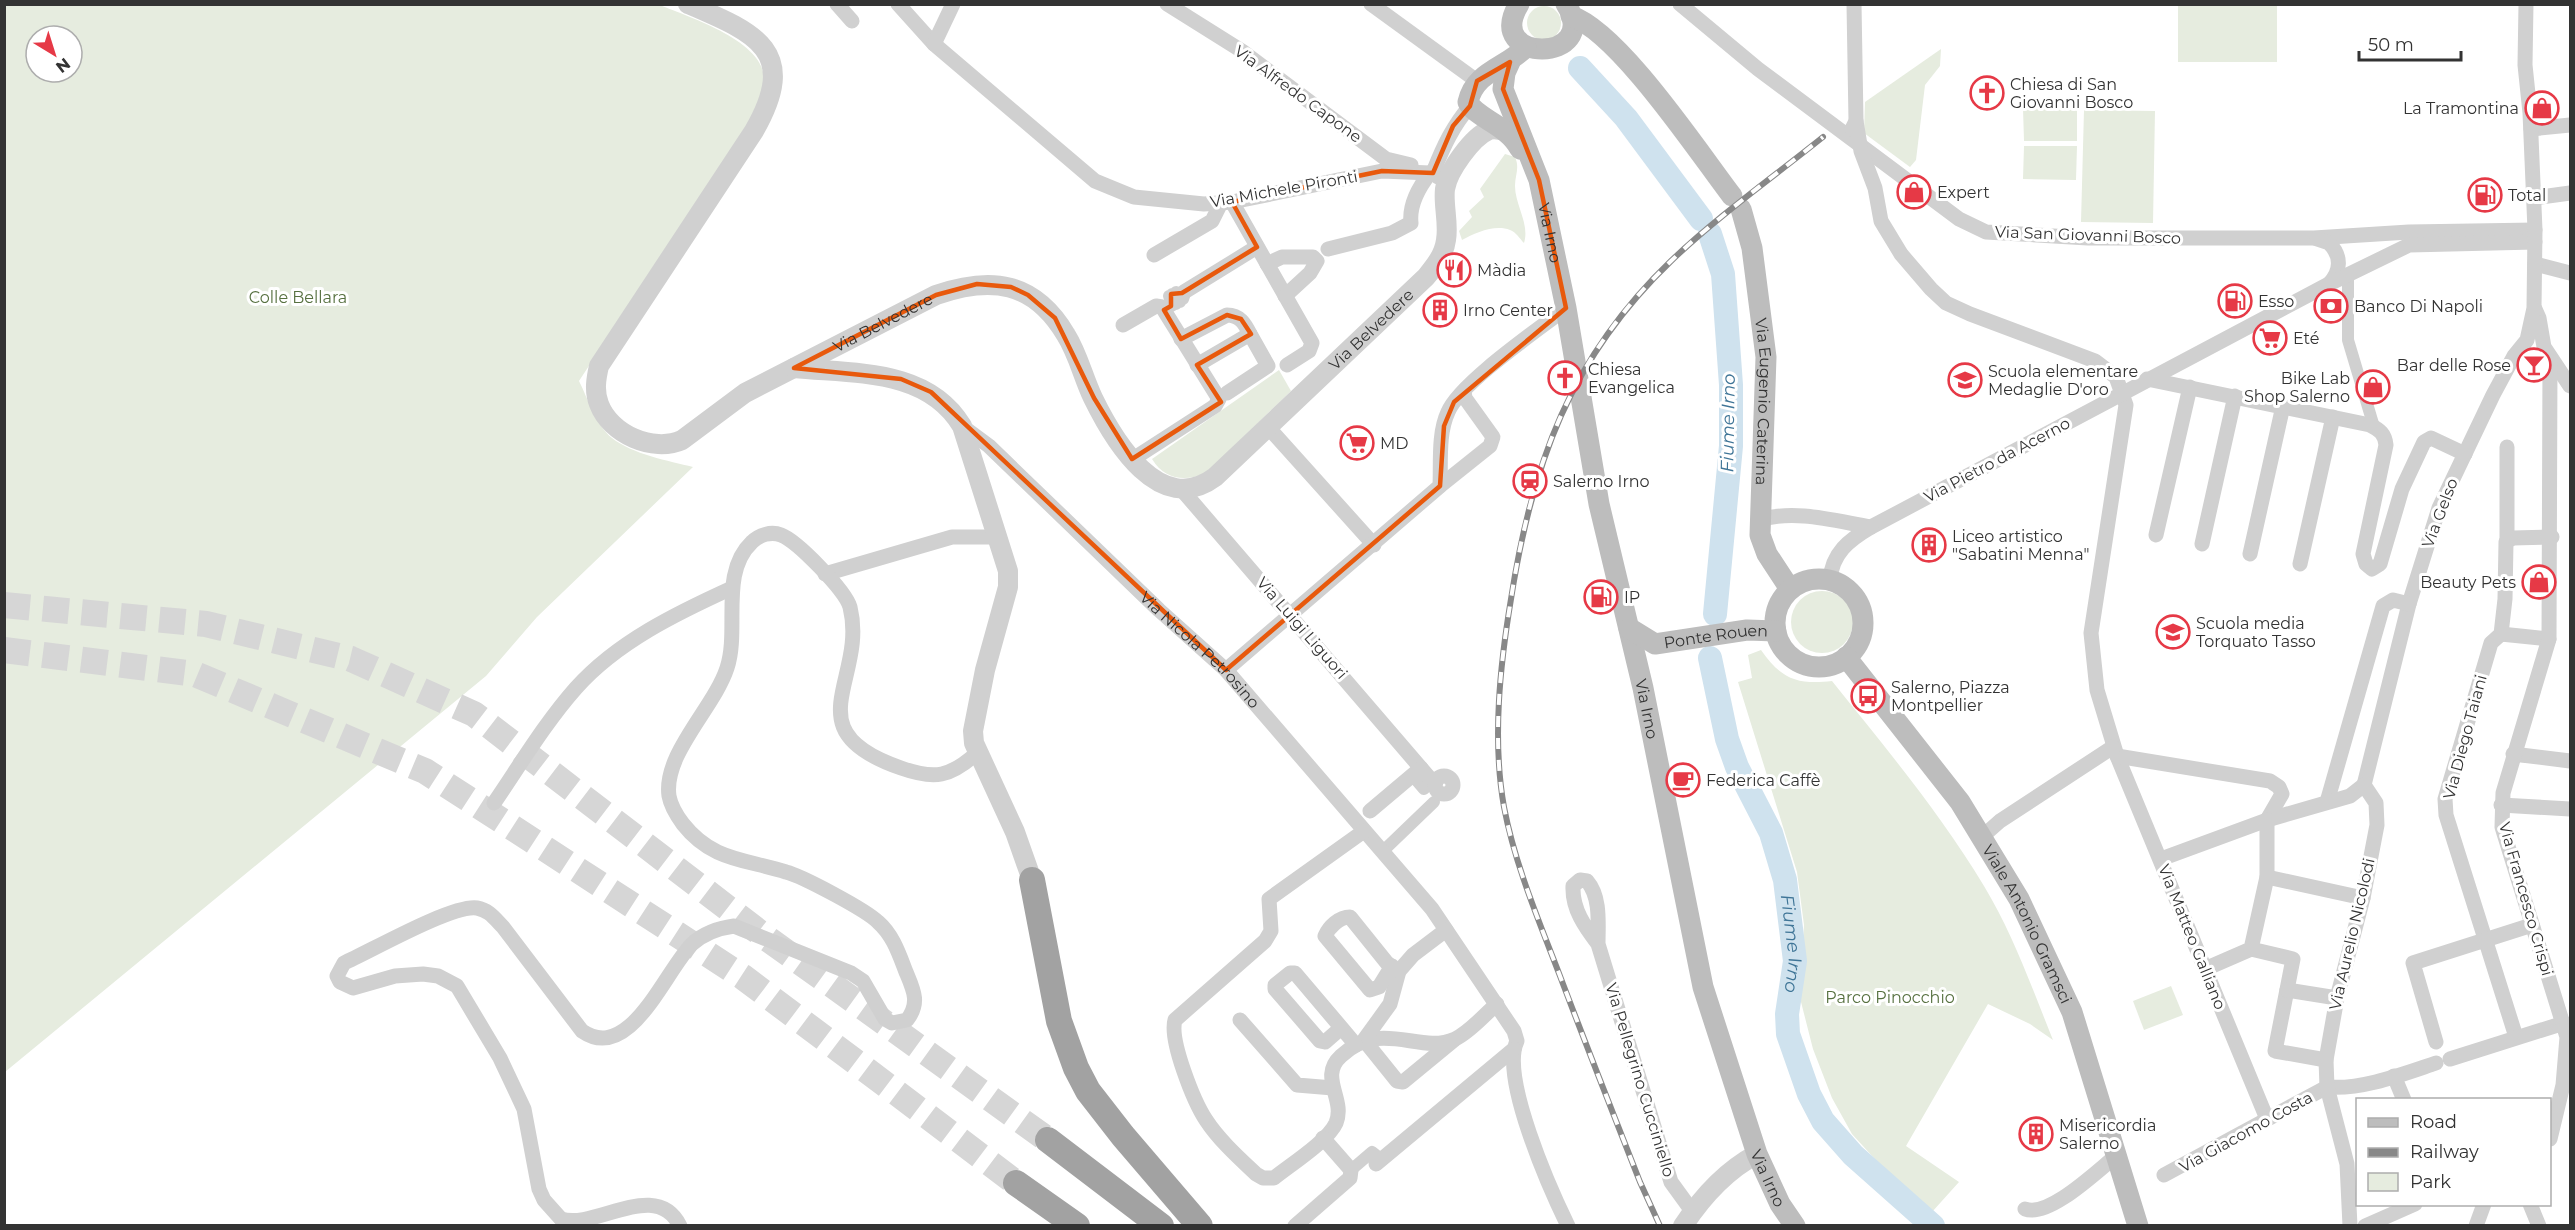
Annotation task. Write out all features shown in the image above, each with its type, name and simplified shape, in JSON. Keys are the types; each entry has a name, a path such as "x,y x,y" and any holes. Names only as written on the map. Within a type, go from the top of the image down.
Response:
{"highway":[{"path":"1032,880 1059,1021 1076,1068 1106,1114 1200,1226"},
{"path":"1048,1140 1161,1226"},
{"path":"1016,1183 1077,1226"}],"main road":[{"path":"1517,5 1513,24 1515,33 1527,47 1543,51 1559,46 1570,33 1569,10"},
{"name":"Via Eugenio Caterina","path":"1569,10 1594,28 1634,69 1737,203 1752,248 1766,357 1760,535 1767,554 1790,589"},
{"path":"1470,106 1471,91 1484,76 1510,62 1527,47"},
{"name":"Via Irno","path":"1510,62 1504,77 1505,95 1539,180 1566,308 1599,504 1640,677 1703,987 1757,1154 1780,1204 1795,1226"},
{"name":"Via Irno","path":"1470,106 1507,132 1539,180"},
{"path":"1809,580 1830,580 1842,585 1852,593 1863,616 1860,639 1846,657 1822,666 1797,661 1780,643 1776,631 1776,613 1790,589 1809,580"},
{"name":"Ponte Rouen","path":"1629,628 1655,644 1747,630 1776,631"},
{"name":"Ponte Rouen","path":"1640,677 1643,659 1655,644"},
{"name":"Viale Antonio Gramsci","path":"1846,657 1960,802 1983,836 2019,899 2068,1003 2138,1226"}],"street":[{"name":"Via Belvedere","path":"688,4 737,25 756,38 769,55 774,86 765,113 754,131 605,353 595,382 598,404 609,420 630,435 657,446 670,446 682,440 745,393 936,295 977,284 1011,287 1043,305 1055,318 1074,351 1094,398 1133,459 1163,486 1182,490 1202,486 1410,293 1437,263 1446,239 1440,177 1453,126 1470,106"},
{"path":"837,4 852,21"},
{"name":"Via Michele Pironti","path":"898,4 934,44 1095,181 1134,197 1192,204 1227,203 1382,171 1440,177"},
{"path":"934,44 953,4"},
{"name":"Via Alfredo Capone","path":"1167,4 1242,51 1386,159 1440,177"},
{"path":"1371,4 1484,76"},
{"name":"Via San Giovanni Bosco","path":"1680,4 1758,69 1893,170 1959,219 1986,232 2088,238 2314,238 2409,232 2535,236"},
{"path":"1854,4 1856,121 1860,144 1868,166 1881,221 1901,254 1946,303 2095,362 2116,376 2123,392"},
{"path":"2526,4 2525,65 2534,198 2534,308 2539,318 2544,347 2550,360"},
{"path":"1842,131 1853,129 1856,121"},
{"path":"2531,129 2571,125"},
{"path":"1328,249 1392,233 1411,223 1410,212 1422,183 1440,177 1487,131 1497,129 1507,132"},
{"path":"1868,166 1883,164 1893,170"},
{"path":"2534,198 2571,193"},
{"path":"1154,255 1212,221 1227,203 1257,247 1311,343 1309,351 1287,365"},
{"name":"Via Pietro da Acerno","path":"1830,580 1833,561 1852,538 2147,379 2409,244 2535,236"},
{"path":"2314,238 2329,243 2337,253 2338,269 2329,284"},
{"path":"1164,310 1173,305 1168,297 1177,304 1172,294 1180,302 1176,292 1183,299 1184,292 1257,247"},
{"path":"1267,264 1294,255 1313,257 1317,261 1304,279 1286,296"},
{"path":"2535,264 2571,273"},
{"path":"2348,274 2348,340 2374,427"},
{"path":"1123,325 1156,306 1164,310 1218,397 1217,403 1133,459"},
{"path":"1440,486 1444,426 1448,411 1464,391 1566,308"},
{"name":"Via Gelso","path":"2364,785 2409,604 2439,508 2514,356 2527,340 2534,308"},
{"path":"1181,339 1227,315 1239,318 1268,366 1227,393"},
{"path":"1197,365 1248,332"},
{"path":"2514,356 2528,352 2550,360 2561,370 2571,386"},
{"name":"Via Francesco Crispi","path":"2550,360 2552,537 2549,639 2532,700 2513,754 2501,805 2502,827 2564,1023 2566,1065 2551,1135"},
{"name":"Via Nicola Petrosino","path":"794,368 901,379 931,392 955,413 962,426 989,446 1159,610 1226,670 1407,878 1446,930 1514,1031 1517,1041 1514,1049 1514,1072 1520,1099 1542,1167 1568,1226"},
{"path":"2147,379 2333,417 2374,427 2385,436 2386,445 2363,554 2366,564 2372,569 2380,564 2402,489 2424,441 2431,438 2465,454"},
{"path":"2156,535 2190,387"},
{"path":"1226,670 1292,616 1440,486 1490,446 1493,437 1465,398 1464,391"},
{"name":"Via Matteo Galliano","path":"2123,392 2126,405 2091,633 2097,690 2115,752 2267,1119"},
{"path":"2202,544 2235,396"},
{"path":"2250,554 2283,406"},
{"path":"2300,564 2333,417"},
{"path":"962,426 1008,572 1008,587 973,731 977,753 1015,832 1032,880"},
{"path":"1268,427 1374,545"},
{"name":"Via Diego Taiani","path":"2507,447 2507,540 2501,634 2491,643 2445,800 2446,815 2517,1038"},
{"name":"Via Luigi Liguori","path":"1182,490 1292,616 1417,772 1431,784"},
{"path":"1759,520 1778,515 1800,516 1871,527"},
{"path":"680,1226 666,1211 650,1207 632,1209 585,1222 561,1219 544,1200 539,1189 524,1109 500,1058 457,986 438,976 423,974 395,976 353,988 345,987 337,976 344,963 458,910 479,908 490,913 503,927 582,1031 591,1037 609,1038 629,1028 694,942 723,927 734,926 851,973 863,981 885,1019 892,1023 907,1020 917,1003 915,993 894,941 878,922 787,872 747,864 715,852 688,831 676,814 669,798 671,772 717,691 730,660 733,639 732,588 737,564 750,543 758,537 771,533 782,535 825,574 849,603 853,623 852,639 840,707 841,722 847,735 857,746 876,759 918,774 936,776 962,766 977,753"},
{"path":"825,574 952,537 998,537"},
{"path":"2507,540 2552,537"},
{"path":"494,803 576,688 613,655 677,613 732,588"},
{"path":"2327,802 2383,606 2393,600 2409,604"},
{"path":"2501,634 2549,639"},
{"path":"1983,836 2000,821 2115,752 2270,781 2279,787 2282,794 2267,820 2267,877 2251,949"},
{"path":"2513,754 2571,761"},
{"path":"1371,811 1417,772"},
{"path":"2161,859 2267,820 2350,796 2364,785"},
{"name":"Via Aurelio Nicolodi","path":"2350,1226 2347,1164 2327,1087 2326,1060 2337,998 2363,897 2378,812 2364,785"},
{"path":"1382,852 1434,802"},
{"path":"2501,805 2571,809"},
{"path":"1364,831 1269,899 1271,931 1265,940 1175,1020 1172,1029 1187,1074 1207,1120 1256,1174 1263,1178 1275,1178 1335,1126 1340,1107 1333,1088 1331,1073 1335,1063 1360,1043 1390,1004 1395,968 1350,917 1344,917 1328,930 1325,936 1370,990 1379,987 1395,968 1446,930"},
{"path":"2267,877 2363,897"},
{"path":"2436,1042 2413,963 2532,925"},
{"name":"Via Pellegrino Cucciniello","path":"1598,944 1671,1182 1688,1218"},
{"path":"2205,969 2251,949 2293,959 2275,1051 2326,1060"},
{"path":"1341,1028 1325,1042 1320,1041 1275,989 1275,985 1290,973 1295,974 1341,1028 1360,1043 1397,1081 1403,1082 1497,1004"},
{"path":"2287,990 2337,998"},
{"path":"1240,1020 1297,1085 1333,1088"},
{"path":"2327,1087 2338,1088 2394,1076 2564,1023"},
{"path":"1360,1043 1381,1038 1428,1042 1455,1039"},
{"path":"1294,1226 1345,1184 1352,1170 1372,1152 1379,1162 1514,1049"},
{"path":"2394,1076 2403,1098"},
{"name":"Via Giacomo Costa","path":"2164,1176 2327,1087"},
{"path":"1323,1138 1352,1170"},
{"path":"1688,1218 1725,1177 1742,1162 1757,1154"},
{"path":"2025,1209 2036,1211 2057,1202 2116,1156"},
{"path":"2365,1226 2410,1206"},
{"path":"2395,1226 2393,1222 2425,1206"},
{"path":"2475,1225 2483,1206"},
{"path":"2531,1206 2539,1226"}],"highlighted area":[{"path":"1510,62 1503,89 1539,180 1566,308 1454,402 1444,426 1440,486 1226,670 931,392 901,379 794,368 936,295 977,284 1011,287 1028,295 1055,318 1094,398 1132,459 1221,402 1197,365 1251,334 1241,319 1227,315 1181,339 1164,310 1171,306 1171,294 1182,293 1257,247 1232,202 1382,171 1433,173 1453,126 1470,106 1477,81"}],"green space":[{"name":"Colle Bellara","path":"657,4 704,23 739,42 753,54 761,67 764,81 753,116 579,381 597,419 612,438 640,453 693,467 537,617 486,676 5,1072 5,5"},
{"path":"2178,5 2277,5 2277,62 2178,62"},
{"path":"1544,6 1556,11 1561,23 1556,35 1544,40 1532,35 1527,23 1532,11"},
{"path":"1941,49 1940,66 1925,85 1916,160 1910,167 1864,133 1865,102"},
{"path":"2023,108 2077,108 2077,141 2024,141"},
{"path":"2084,110 2155,111 2153,223 2081,222"},
{"path":"2024,146 2077,146 2076,180 2023,179"},
{"path":"1505,154 1515,157 1516,161 1516,193 1524,222 1524,243 1512,231 1504,228 1479,232 1462,240 1459,231 1472,217 1469,211 1484,197 1480,189"},
{"path":"1279,370 1291,391 1206,473 1191,478 1176,477 1157,466 1152,459"},
{"path":"1816,591 1828,591 1844,600 1851,610 1853,622 1851,634 1844,644 1828,653 1816,653 1805,648 1796,639 1791,628 1791,616 1796,605 1805,596"},
{"name":"Parco Pinocchio","path":"1761,650 1776,668 1791,678 1809,682 1832,681 1931,806 1984,886 2004,923 2022,961 2053,1040 2030,1024 1988,1004 1906,1146 1959,1182 1932,1212 1905,1192 1852,1134 1832,1098 1813,1049 1800,998 1804,925 1797,872 1738,682 1752,678 1748,655"},
{"path":"2171,986 2183,1015 2144,1030 2133,1001"}],"waterway":[{"name":"Fiume Irno","path":"1580,68 1626,118 1701,219"},
{"name":"Fiume Irno","path":"1710,234 1723,274 1731,385 1731,446 1715,614"},
{"name":"Fiume Irno","path":"1710,658 1727,739 1737,767 1771,833 1785,880 1795,961 1787,1014 1788,1034 1809,1094 1823,1121 1853,1155 1933,1226"}],"tunnel":[{"path":"4,605 206,624 351,659 474,714 768,939 1048,1140"},
{"path":"4,650 195,674 425,771 743,977 1016,1183"}],"railway":[{"path":"1660,1226 1640,1182 1536,914 1509,829 1500,782 1498,756 1499,703 1507,624 1520,550 1544,458 1561,416 1606,336 1636,298 1689,244 1823,137"}],"place":[{"name":"Chiesa di San Giovanni Bosco","path":"1987,93"},
{"name":"La Tramontina","path":"2542,108"},
{"name":"Expert","path":"1914,192"},
{"name":"Total","path":"2485,195"},
{"name":"Màdia","path":"1454,270"},
{"name":"Esso","path":"2235,301"},
{"name":"Banco Di Napoli","path":"2331,306"},
{"name":"Irno Center","path":"1440,310"},
{"name":"Eté","path":"2270,338"},
{"name":"Bar delle Rose","path":"2534,365"},
{"name":"Chiesa Evangelica","path":"1565,378"},
{"name":"Scuola elementare Medaglie D'oro","path":"1965,380"},
{"name":"Bike Lab Shop Salerno","path":"2373,387"},
{"name":"MD","path":"1357,443"},
{"name":"Salerno Irno","path":"1530,481"},
{"name":"Liceo artistico \"Sabatini Menna\"","path":"1929,545"},
{"name":"Beauty Pets","path":"2539,582"},
{"name":"IP","path":"1601,597"},
{"name":"Scuola media Torquato Tasso","path":"2173,632"},
{"name":"Salerno, Piazza Montpellier","path":"1868,696"},
{"name":"Federica Caffè","path":"1683,780"},
{"name":"Misericordia Salerno","path":"2036,1134"}]}
